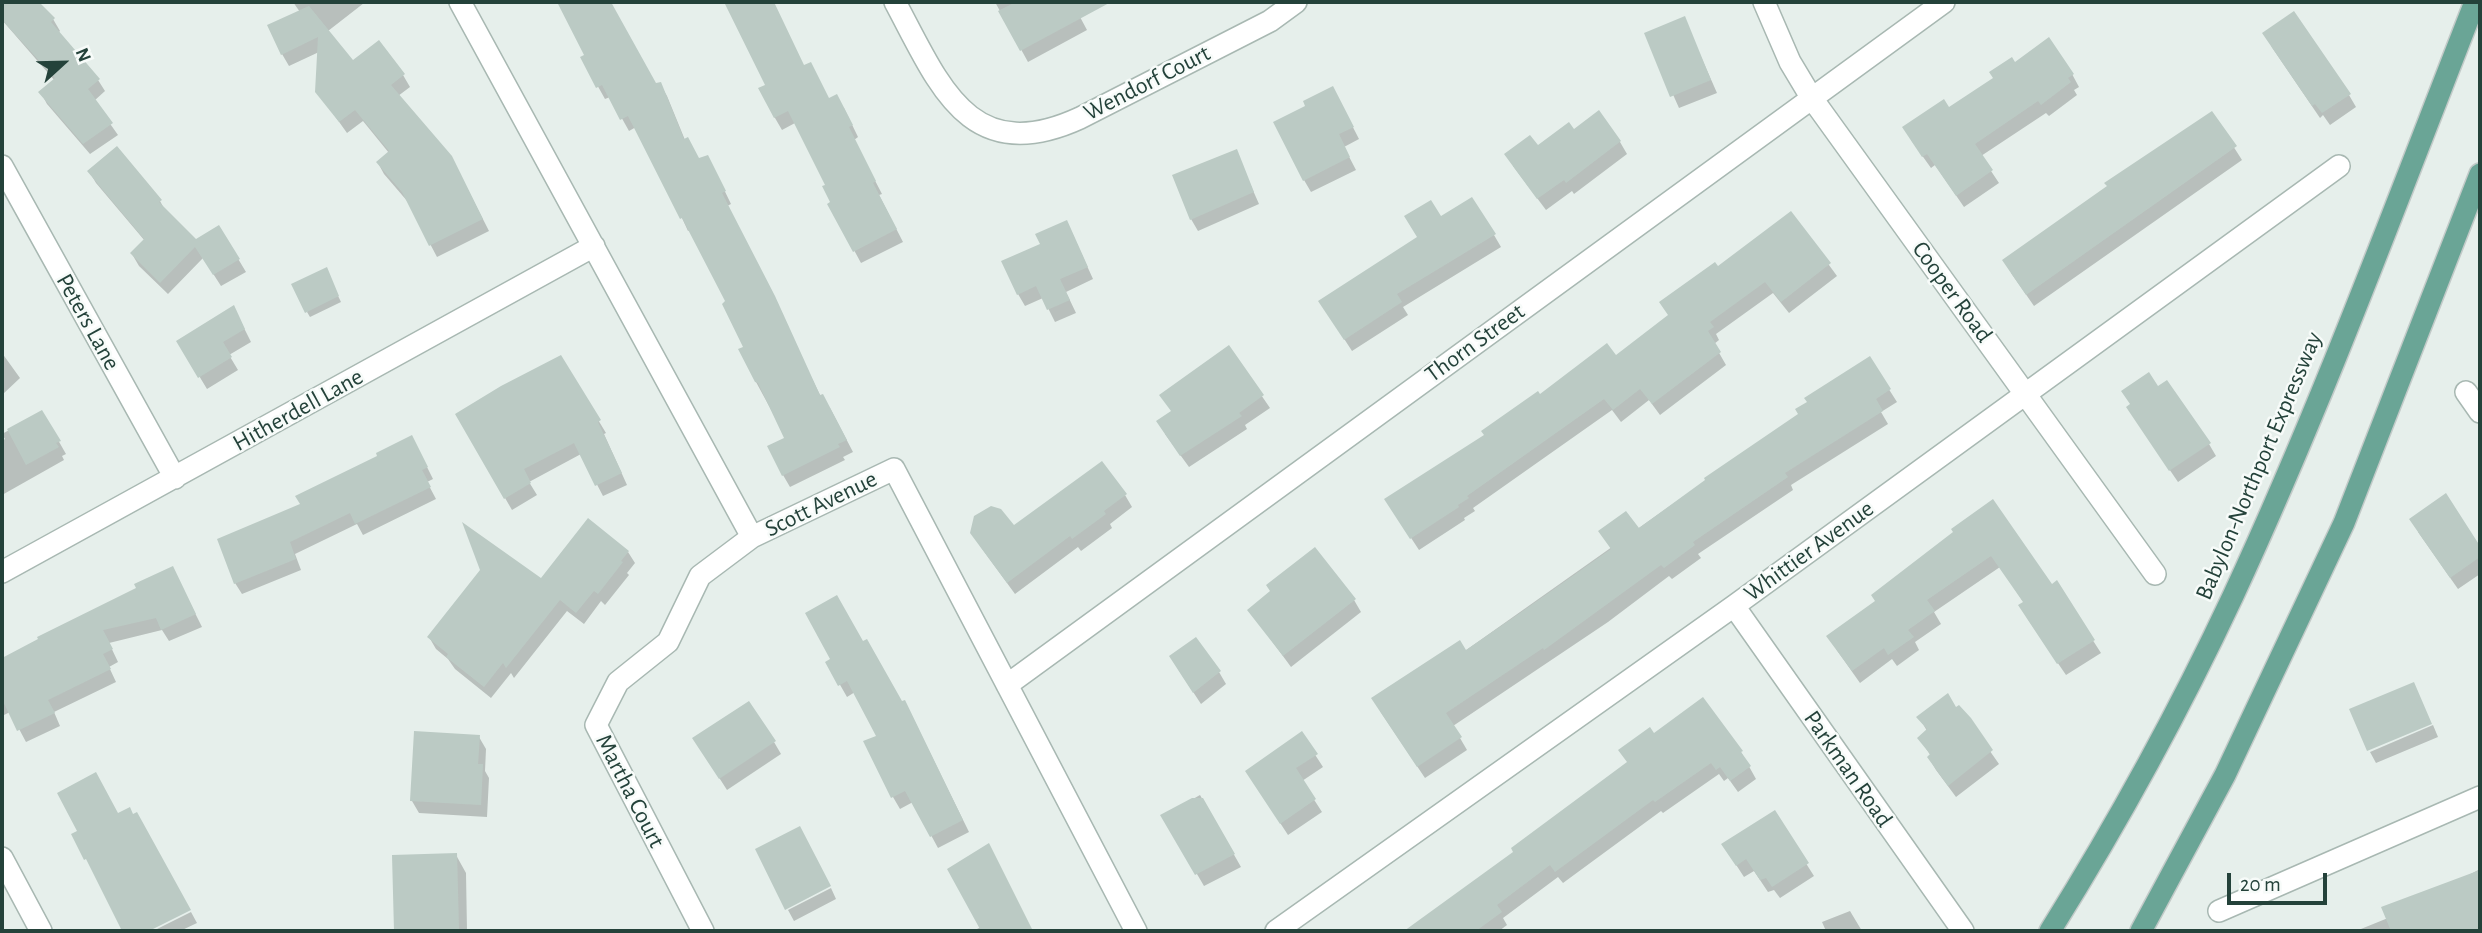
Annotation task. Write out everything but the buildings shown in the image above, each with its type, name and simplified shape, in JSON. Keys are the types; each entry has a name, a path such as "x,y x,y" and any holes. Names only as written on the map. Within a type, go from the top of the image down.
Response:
{"main road":[{"name":"Babylon-Northport Expressway","path":"2050,931 2147,765 2191,683 2232,597 2320,396 2474,2"},
{"path":"2141,931 2225,775 2344,523 2480,174"}],"street":[{"name":"Scott Avenue","path":"460,2 752,537 894,469 1136,931"},
{"name":"Wendorf Court","path":"895,2 950,99 975,121 990,128 1003,132 1034,133 1064,125 1270,20 1296,2"},
{"name":"Cooper Road","path":"1763,2 1790,62 1811,97 2155,574"},
{"name":"Thorn Street","path":"1007,685 1944,2"},
{"name":"Peters Lane","path":"2,166 175,478"},
{"name":"Whittier Avenue","path":"1276,931 1734,606 2339,166"},
{"name":"Hitherdell Lane","path":"2,572 594,246"},
{"path":"2466,392 2480,412"},
{"name":"Martha Court","path":"703,931 596,725 618,682 668,642 700,576 752,537"},
{"name":"Parkman Road","path":"1734,606 1963,931"},
{"path":"2219,911 2480,797"},
{"path":"2,858 41,931"}]}
